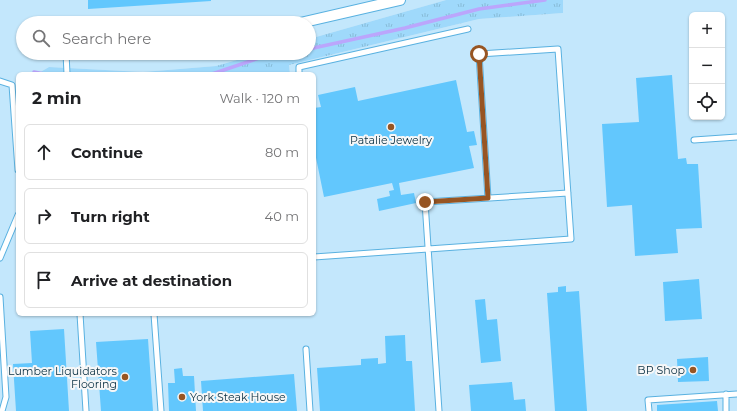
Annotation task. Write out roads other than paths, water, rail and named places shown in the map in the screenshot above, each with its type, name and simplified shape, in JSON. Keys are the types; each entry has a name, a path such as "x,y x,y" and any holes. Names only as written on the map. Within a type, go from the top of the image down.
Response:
{"street":[{"path":"316,19 400,0"}],"lane":[{"path":"299,72 299,67 468,29"},
{"path":"316,257 571,239 558,49 479,54 488,198"},
{"path":"66,60 67,72"},
{"path":"0,81 12,84 16,141"},
{"path":"694,140 737,137"},
{"path":"439,411 425,202 568,193"},
{"path":"0,258 16,220"},
{"path":"0,297 6,397 2,411"},
{"path":"80,316 86,411"},
{"path":"154,316 161,411"},
{"path":"306,349 310,411"},
{"path":"726,394 726,411"},
{"path":"649,411 648,400 737,394"}],"waterway":[{"path":"316,47 405,28 479,9 545,0"},
{"path":"218,72 253,60"}],"place":[{"name":"Patalie Jewelry","path":"391,127"},
{"name":"BP Shop","path":"693,370"},
{"name":"Lumber Liquidators Flooring","path":"125,377"},
{"name":"York Steak House","path":"182,397"}]}
